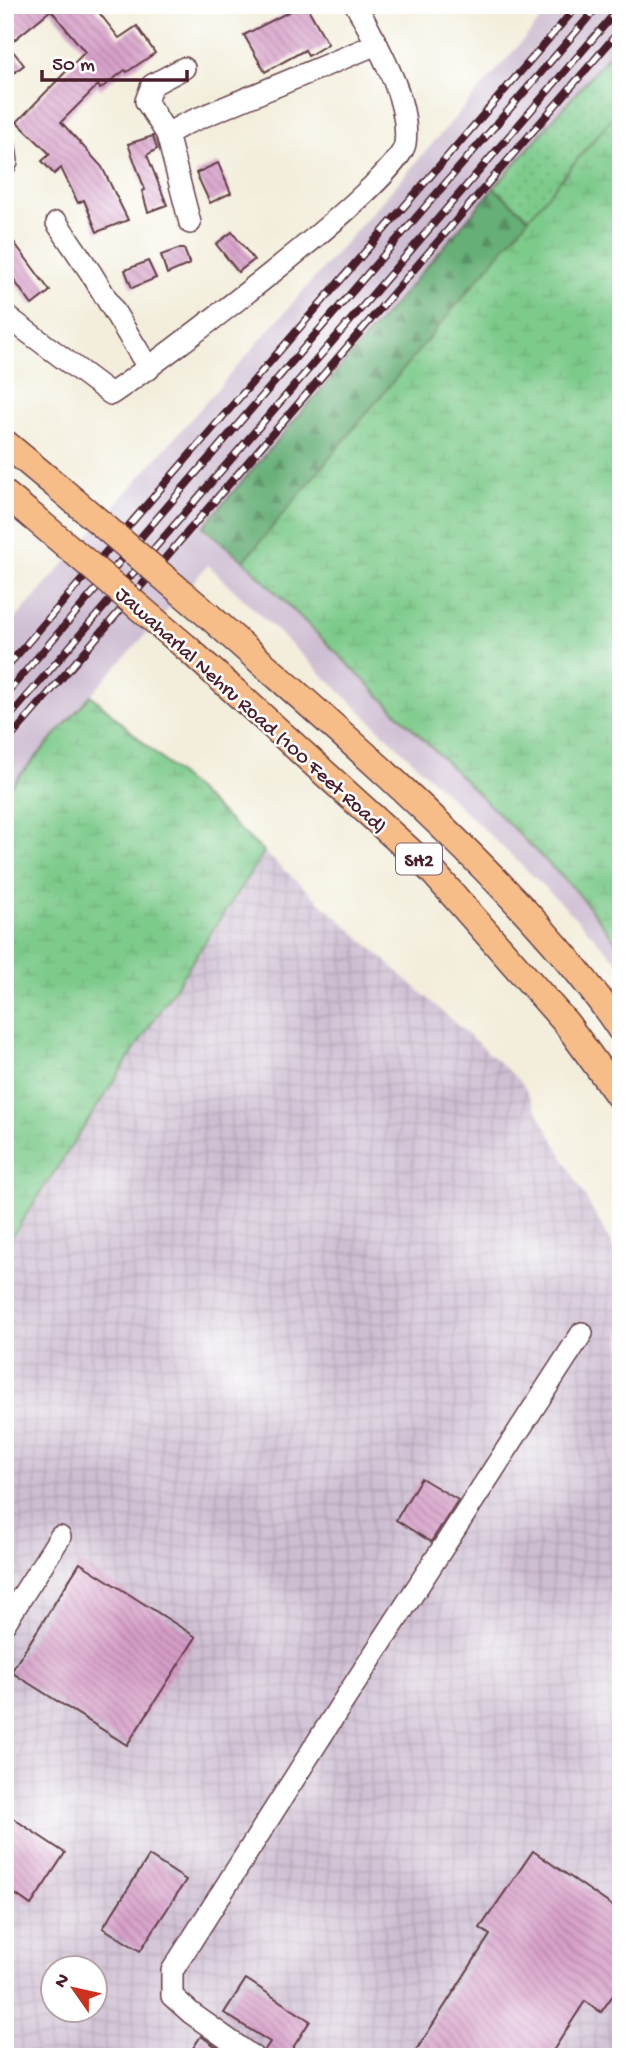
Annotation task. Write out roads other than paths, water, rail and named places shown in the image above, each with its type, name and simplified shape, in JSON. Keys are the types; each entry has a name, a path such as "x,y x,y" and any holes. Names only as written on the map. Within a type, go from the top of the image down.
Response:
{"main road":[{"name":"Jawaharlal Nehru Road (100 Feet Road)","path":"5,443 209,616 451,832 559,946 596,992 621,1030"},
{"name":"Jawaharlal Nehru Road (100 Feet Road)","path":"5,494 187,648 431,870 566,1023 621,1099"}],"street":[{"path":"5,315 111,394 149,369 298,251 371,187 405,147 405,119 377,44 356,5"},
{"path":"167,134 185,124 377,44"},
{"path":"184,68 152,86 146,101 167,134 190,223"},
{"path":"5,147 5,165"},
{"path":"57,223 91,273 149,369"},
{"path":"253,2057 191,2013 172,1996 172,1971 582,1333"},
{"path":"5,1623 60,1537"}],"railway":[{"path":"5,669 578,5"},
{"path":"5,695 599,5"},
{"path":"5,722 621,6"},
{"path":"5,744 621,29"}]}
